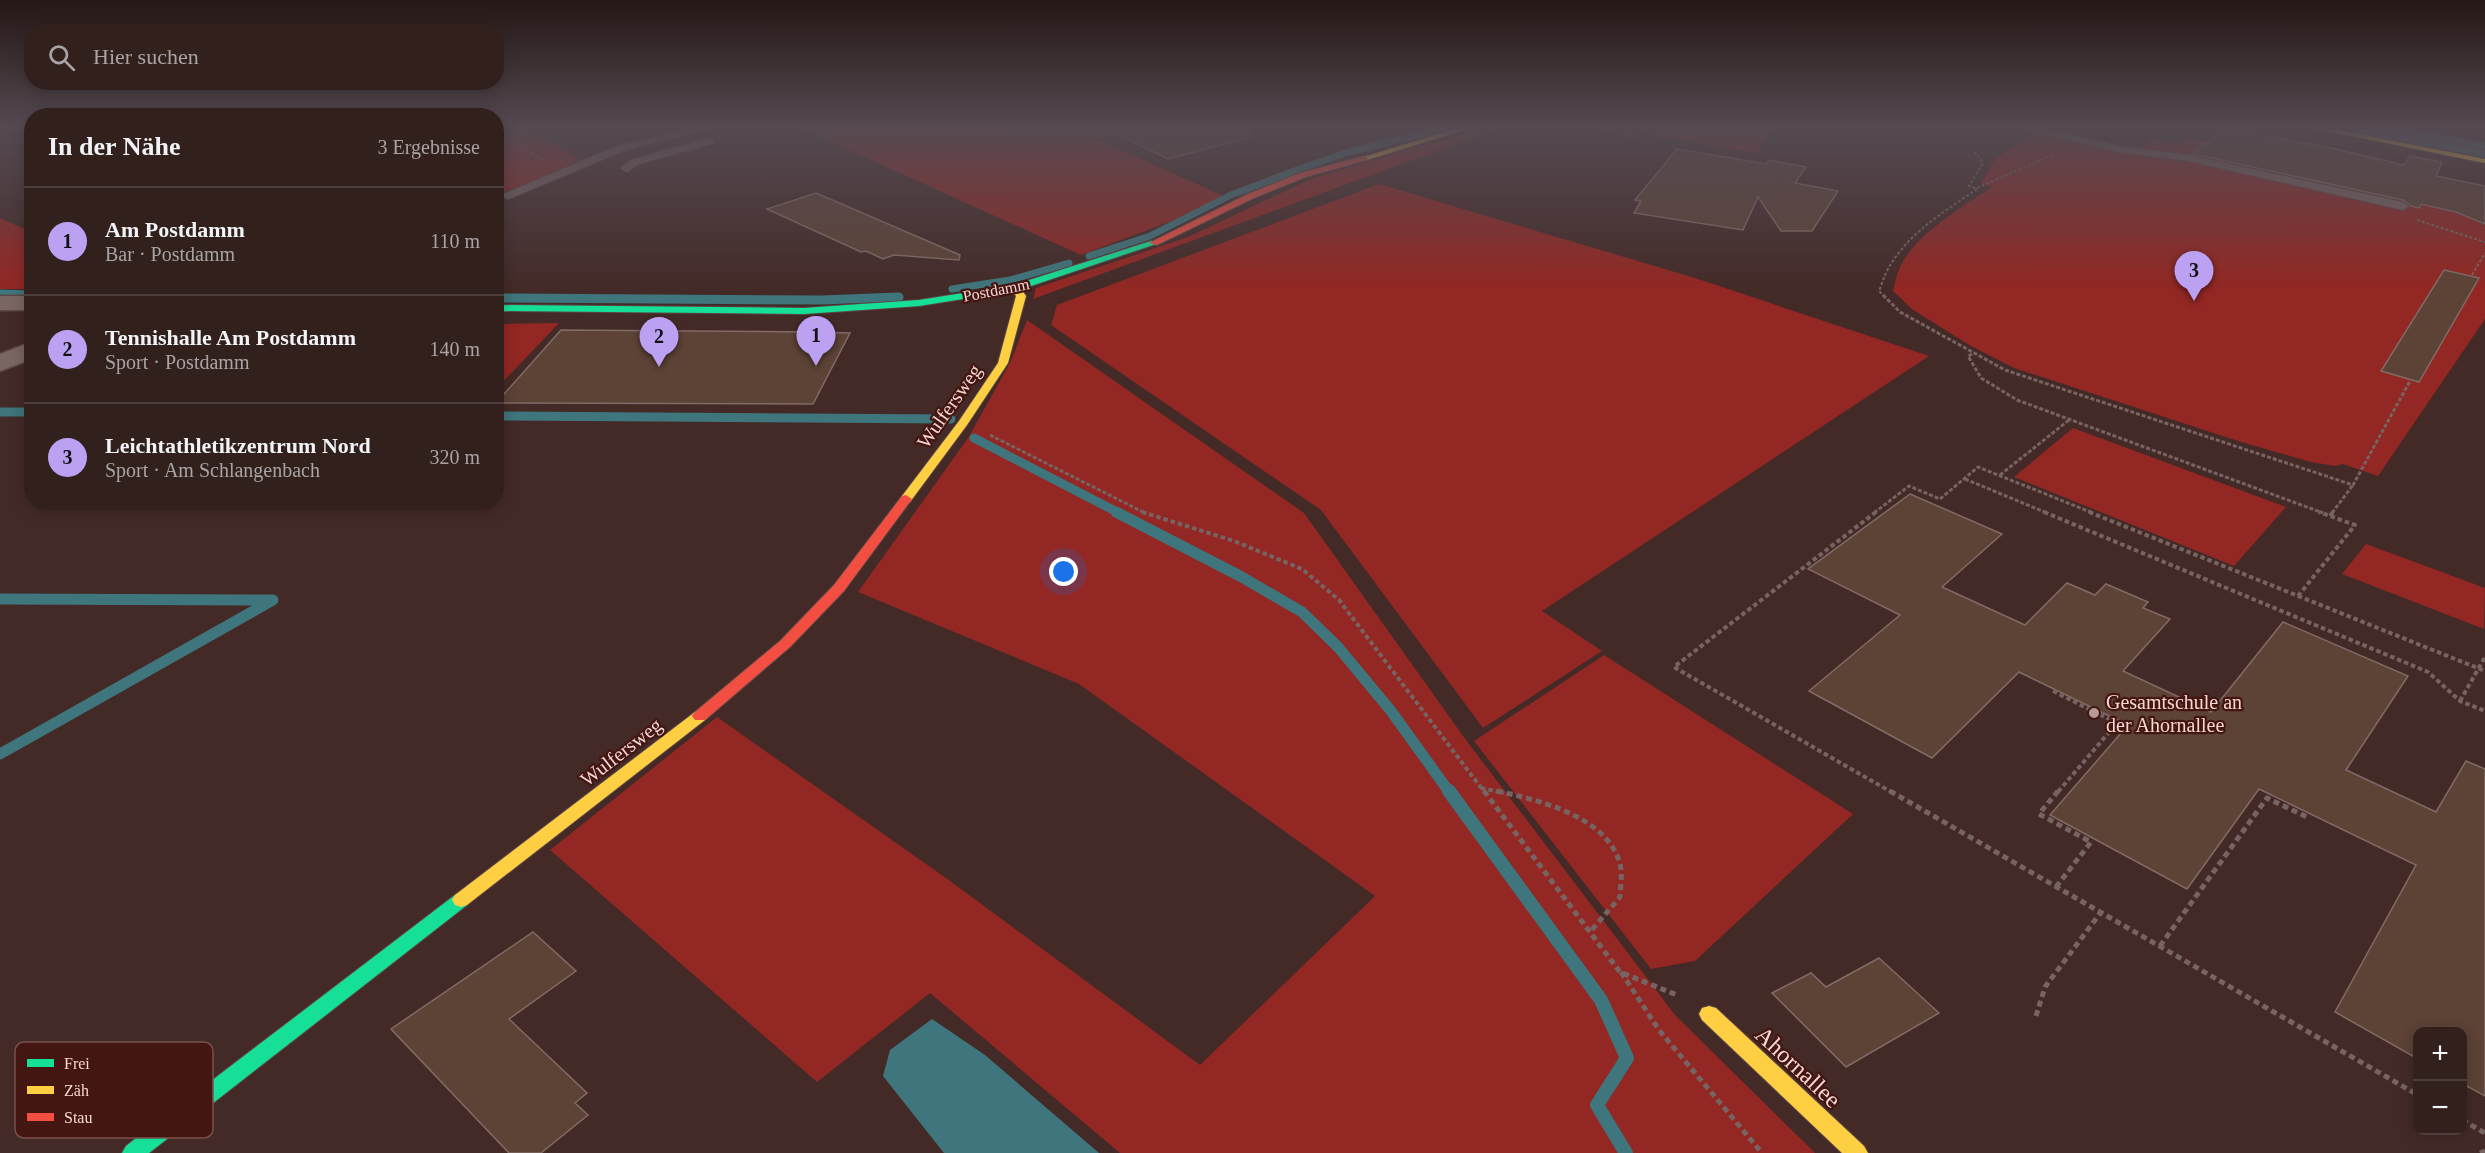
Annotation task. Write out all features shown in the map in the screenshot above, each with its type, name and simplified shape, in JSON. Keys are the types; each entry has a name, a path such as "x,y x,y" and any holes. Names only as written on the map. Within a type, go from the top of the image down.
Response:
{"street":[{"name":"Postdamm","path":"504,308 804,311 919,303 1016,288 1144,247 1286,182"},
{"name":"Wulfersweg","path":"213,1092 710,708 785,644 839,588 963,423 1003,363 1021,296 1016,288"},
{"path":"0,303 24,303"},
{"path":"0,363 24,353"},
{"name":"Ahornallee","path":"1708,1014 1857,1153"},
{"name":"Wulfersweg","path":"134,1153 153,1138"}],"lane":[{"path":"507,195 541,182"},
{"path":"2295,182 2403,206"}],"path":[{"path":"1972,182 1969,186 1977,189"},
{"path":"1991,182 1934,220 1909,242 1890,267 1879,291 1900,312 1972,354 2005,370 2353,485"},
{"path":"2472,275 2485,254"},
{"path":"1972,354 1968,356 1977,374 1990,385 2017,400 2355,525 2298,596"},
{"path":"2330,516 2353,485 2410,381"},
{"path":"2000,476 2070,420"},
{"path":"963,423 1146,514 1234,541 1302,568 1339,600 1620,972 1659,1029 1762,1153"},
{"path":"2413,1092 1674,667 1909,486 1940,499 1978,467 2485,671"},
{"path":"1964,479 2428,672 2460,701 2485,711"},
{"path":"2460,701 2485,657"},
{"path":"2053,691 2117,723 2039,814 2091,842 2056,886"},
{"path":"1482,788 1550,803 1598,830 1620,862 1620,897 1590,932"},
{"path":"2160,946 2267,798 2309,818"},
{"path":"2036,1016 2045,987 2101,912"},
{"path":"1620,972 1678,996 1708,1014"},
{"path":"2467,1122 2485,1133"},
{"path":"2480,1153 2485,1151"}],"shaded area":[{"path":"504,182 532,182 504,192"},
{"path":"920,182 1192,182 1230,199 1081,255"},
{"path":"1305,182 1353,182 1033,299 1036,288 1188,237"},
{"path":"2397,182 2475,198 2458,213 2485,224 2485,319 2378,476 2343,464 2335,466 2311,462 2238,441 2014,368 1971,346 1913,310 1893,291 1899,269 1906,256 1927,233 1992,187 1981,183"},
{"path":"1379,184 1695,278 1929,356 1542,611 1602,651 1483,728 1321,510 1051,325 1057,305"},
{"path":"0,218 24,229 24,289 0,289"},
{"path":"1027,320 1304,513 1466,740 1675,1015 1815,1153 1120,1153 930,993 817,1082 550,850 717,717 946,878 1200,1065 1375,896 1079,684 858,592 968,438 1010,363"},
{"path":"559,323 504,381 504,324"},
{"path":"2073,428 2286,507 2234,566 2014,477"},
{"path":"2366,544 2485,588 2484,629 2342,574"},
{"path":"1604,655 1853,814 1695,961 1651,969 1474,741"}],"water":[{"path":"932,1019 985,1055 1099,1153 944,1153 883,1076 890,1050"}],"building":[{"path":"1650,182 1796,182 1838,191 1812,231 1781,231 1758,197 1743,230 1634,213 1641,201 1635,200"},
{"path":"2320,182 2464,182 2485,186 2485,224 2456,212 2421,204 2419,208 2411,206 2403,200"},
{"path":"816,193 960,255 959,260 894,255 883,259 866,251 861,252 767,209"},
{"path":"2444,270 2479,278 2419,382 2381,371"},
{"path":"561,330 850,333 813,404 504,403 504,394"},
{"path":"1910,494 2002,534 1942,587 2025,625 2067,583 2095,595 2106,584 2148,602 2143,608 2170,619 2123,671 2211,712 2283,622 2408,676 2346,770 2436,812 2466,761 2485,769 2485,1096 2467,1086 2467,1027 2413,1027 2413,1056 2335,1012 2416,865 2259,789 2187,889 2050,815 2128,725 2019,672 1932,758 1809,691 1900,615 1808,569"},
{"path":"533,932 576,971 509,1019 587,1093 575,1103 588,1115 541,1153 509,1153 391,1029"},
{"path":"1879,958 1939,1013 1846,1067 1772,993 1811,973 1826,987"}],"waterway":[{"path":"1089,256 1150,236 1231,195 1266,182"},
{"path":"952,289 1010,280 1069,263"},
{"path":"0,293 24,294"},
{"path":"504,298 822,300 899,297"},
{"path":"0,412 24,412"},
{"path":"504,416 951,419"},
{"path":"974,438 1119,513"},
{"path":"1116,512 1240,576 1302,612 1338,647 1391,711 1450,793"},
{"path":"0,599 273,600 0,754"},
{"path":"1449,791 1601,1000 1627,1058 1597,1105 1626,1153"}],"traffic: fast":[{"path":"504,308 804,311 919,303 1016,288 1154,243"},
{"path":"213,1091 461,900"},
{"path":"133,1153 152,1138"}],"traffic: slow":[{"path":"906,499 963,423 1003,363 1021,296 1016,288"},
{"path":"461,900 700,716"},
{"path":"1709,1014 1857,1153"}],"traffic: jam":[{"path":"1154,243 1251,196 1286,182"},
{"path":"700,716 785,644 839,588 906,499"}],"place":[{"name":"Leichtathletikzentrum Nord","path":"2194,301"},
{"name":"Am Postdamm","path":"816,366"},
{"name":"Tennishalle Am Postdamm","path":"659,367"},
{"name":"Gesamtschule an der Ahornallee","path":"2094,713"}]}
